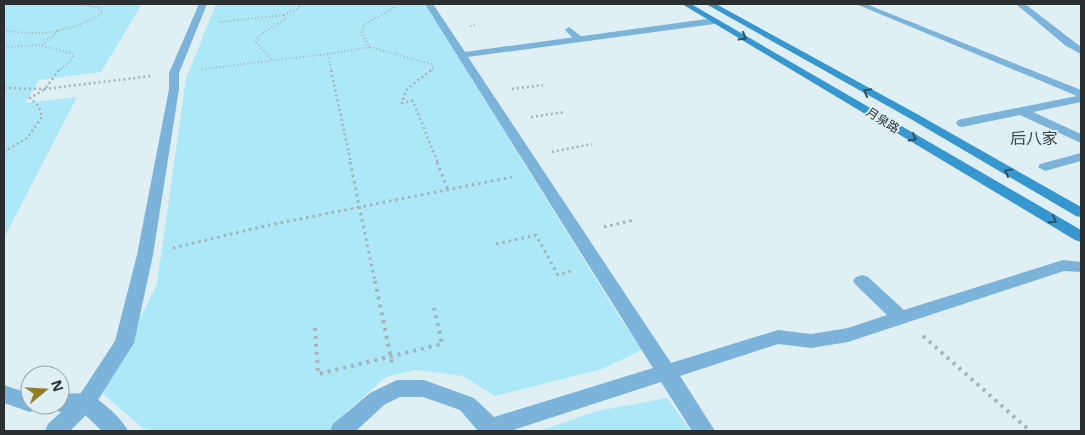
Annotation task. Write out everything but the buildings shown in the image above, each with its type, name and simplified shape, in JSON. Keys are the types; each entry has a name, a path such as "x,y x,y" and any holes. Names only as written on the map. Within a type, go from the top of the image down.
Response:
{"main road":[{"name":"月泉路","path":"686,4 1081,237"},
{"name":"月泉路","path":"710,4 913,116 1081,214"}],"street":[{"path":"56,431 86,402 124,343 145,255 174,89 174,73 203,4"},
{"path":"429,4 704,431"},
{"path":"860,4 1081,94"},
{"path":"1020,4 1069,44 1081,51"},
{"path":"462,55 714,21"},
{"path":"569,30 579,39"},
{"path":"1069,44 1081,44"},
{"path":"962,123 1081,99"},
{"path":"1021,111 1081,139"},
{"path":"1045,167 1081,157"},
{"path":"340,431 377,399 397,390 424,388 467,404 489,430 778,337 811,340 848,335 1063,265 1081,267"},
{"path":"862,281 902,318"},
{"path":"4,394 20,399"},
{"path":"70,403 86,402 117,431"}],"path":[{"path":"4,30 31,33 60,29 96,18 103,12 100,8 80,4"},
{"path":"193,24 284,15 298,9 301,4"},
{"path":"370,48 360,32 364,25 394,8 395,4"},
{"path":"272,60 255,41 264,32 286,19 284,15"},
{"path":"42,45 60,29"},
{"path":"4,48 18,44 42,45 63,49 74,54 70,62 55,73 45,89 30,98 39,107 42,117 27,138 4,152"},
{"path":"4,88 45,89 370,48 431,64 434,68 406,90 402,103 414,100 448,190"},
{"path":"328,54 361,207 397,390"},
{"path":"505,122 565,112"},
{"path":"527,157 592,144"},
{"path":"145,255 269,225 537,172"},
{"path":"496,244 536,235 558,275 596,265"},
{"path":"315,328 318,374 442,344 434,308"},
{"path":"902,318 1030,431"}],"shaded area":[{"path":"4,4 142,4 101,72 39,80 25,103 77,97 4,238"},
{"path":"216,4 425,4 620,318 642,350 602,369 495,396 463,376 416,370 386,377 348,410 332,431 153,431 143,428 103,394 157,284 186,79"},
{"path":"667,398 691,431 539,431 597,411"}],"district":[{"name":"后八家","path":"1034,138"}]}
